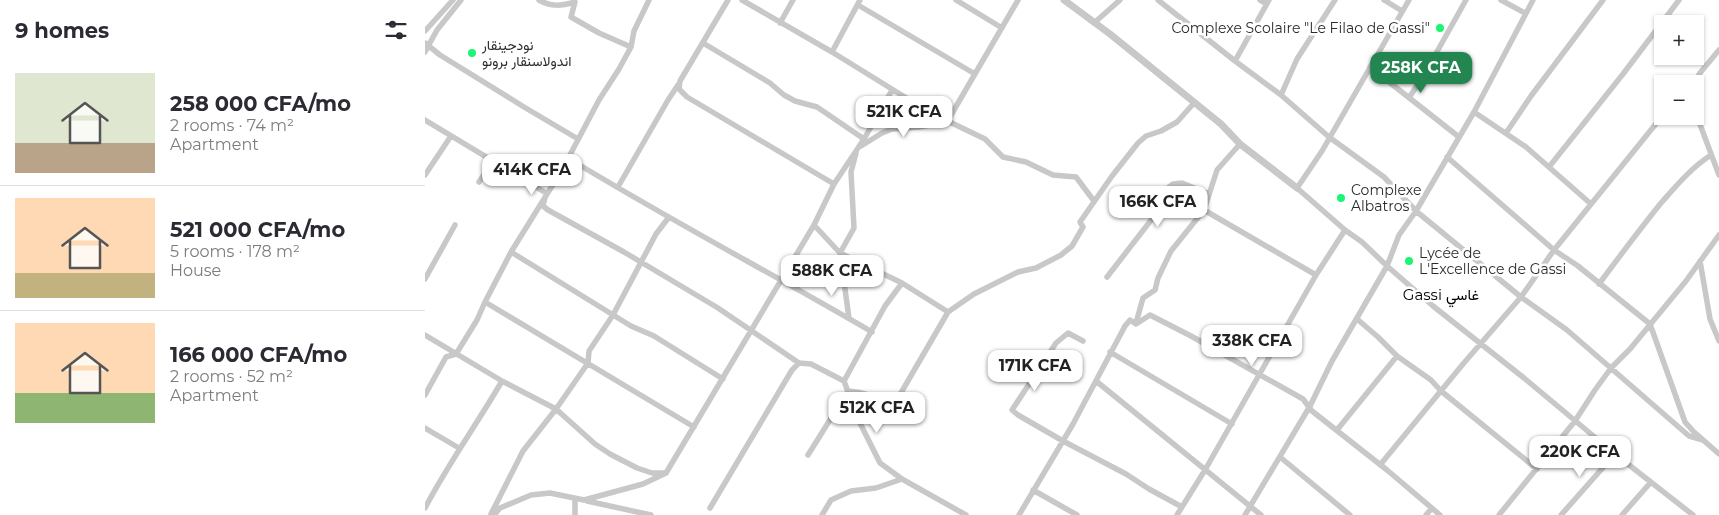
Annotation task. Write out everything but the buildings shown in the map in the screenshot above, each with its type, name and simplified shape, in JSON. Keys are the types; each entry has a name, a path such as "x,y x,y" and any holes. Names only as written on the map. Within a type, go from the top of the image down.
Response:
{"street":[{"path":"425,31 453,0"},
{"path":"425,52 427,44 461,0"},
{"path":"539,0 545,4 559,6 575,1"},
{"path":"425,395 447,357 456,354 477,320 511,252 568,158 631,47 634,31 649,0"},
{"path":"618,187 728,0"},
{"path":"742,0 833,52 892,90 947,122 985,139 1003,157 1026,162 1053,175 1076,177 1094,201"},
{"path":"780,22 793,0"},
{"path":"956,0 1002,28"},
{"path":"849,318 840,253 854,228 851,172 858,148 882,132 947,122 1018,0"},
{"path":"1064,0 1110,34 1221,124 1241,144 1362,242 1387,266 1615,454 1693,515"},
{"path":"1094,23 1119,0"},
{"path":"1158,0 1281,95 1329,137 1383,177 1416,211 1521,297 1567,330 1689,436 1703,440"},
{"path":"1235,61 1268,2 1260,0"},
{"path":"1281,95 1297,59 1335,0"},
{"path":"1384,0 1402,11"},
{"path":"1297,188 1322,152 1409,0"},
{"path":"1409,98 1466,0"},
{"path":"1501,0 1525,14"},
{"path":"1245,515 1280,457 1387,266 1391,251 1399,235 1416,211 1474,112 1533,0"},
{"path":"1506,132 1603,0"},
{"path":"1549,168 1679,0"},
{"path":"575,1 571,17 599,34 631,47"},
{"path":"833,52 859,2 975,74"},
{"path":"703,43 770,83 795,101 817,107 864,139"},
{"path":"427,44 439,55 578,139"},
{"path":"1698,75 1719,50"},
{"path":"1370,67 1459,137"},
{"path":"678,86 687,97 834,184"},
{"path":"584,500 643,484 666,473 814,225 834,184 864,139 892,90"},
{"path":"848,391 891,402 897,398 948,312 973,294 1018,272 1036,268 1061,256 1072,246 1083,227 1080,222 1094,201 1138,143 1146,136 1161,131 1177,122 1194,103"},
{"path":"1474,112 1506,132 1591,204"},
{"path":"425,120 546,193"},
{"path":"1380,465 1521,297 1555,250 1655,125"},
{"path":"1700,125 1719,175"},
{"path":"425,174 451,136"},
{"path":"1136,324 1143,298 1155,290 1158,278 1171,251 1204,210 1217,170 1241,144"},
{"path":"1599,284 1647,220 1682,178 1694,166 1711,154"},
{"path":"1447,157 1555,250 1650,324 1685,422 1719,454"},
{"path":"568,158 872,332"},
{"path":"479,182 493,161"},
{"path":"1107,278 1162,206 1169,187 1173,184 1182,183 1209,194"},
{"path":"546,193 543,206 548,210 718,308 799,363 811,364 844,381 858,419 880,463 956,513 966,515"},
{"path":"1204,210 1316,275"},
{"path":"493,515 523,451 556,409 588,363 589,351 613,315 656,234 669,217"},
{"path":"425,279 455,225"},
{"path":"814,225 840,253 902,283 948,312"},
{"path":"1177,515 1232,424 1316,275 1345,230"},
{"path":"1499,515 1575,421 1611,368 1687,281 1719,235"},
{"path":"511,252 613,315 654,336 723,378"},
{"path":"1700,261 1710,319 1719,341"},
{"path":"844,381 885,306 902,283"},
{"path":"485,302 694,427"},
{"path":"1136,324 1150,315 1303,399 1312,411 1440,515"},
{"path":"1019,515 1096,382 1110,352 1130,320 1136,324"},
{"path":"1357,320 1397,356 1431,380 1441,391 1537,469"},
{"path":"1083,341 1068,333 1056,343 1012,410 1063,441 1126,474 1182,507"},
{"path":"425,335 502,381 556,409 595,444 610,454 637,468 652,473 666,473"},
{"path":"1110,352 1232,424"},
{"path":"1337,430 1397,356"},
{"path":"710,508 792,370 799,363"},
{"path":"425,508 459,448 502,381"},
{"path":"1096,382 1261,515"},
{"path":"808,455 848,391"},
{"path":"425,428 459,448"},
{"path":"1561,515 1615,454"},
{"path":"1280,457 1350,515"},
{"path":"822,515 831,500 851,491 877,488 902,479"},
{"path":"1622,515 1651,482"},
{"path":"1033,490 1077,515"},
{"path":"493,515 500,508 531,495 550,493 651,515"},
{"path":"575,499 575,515"},
{"path":"1426,515 1432,508"}],"place":[{"name":"Complexe Scolaire \"Le Filao de Gassi\"","path":"1440,28"},
{"name":"نودجينقار اندولاسنقار برونو","path":"472,53"},
{"name":"Complexe Albatros","path":"1341,198"},
{"name":"Lycée de L'Excellence de Gassi","path":"1409,261"}],"district":[{"name":"Gassi غاسي","path":"1441,294"}]}
